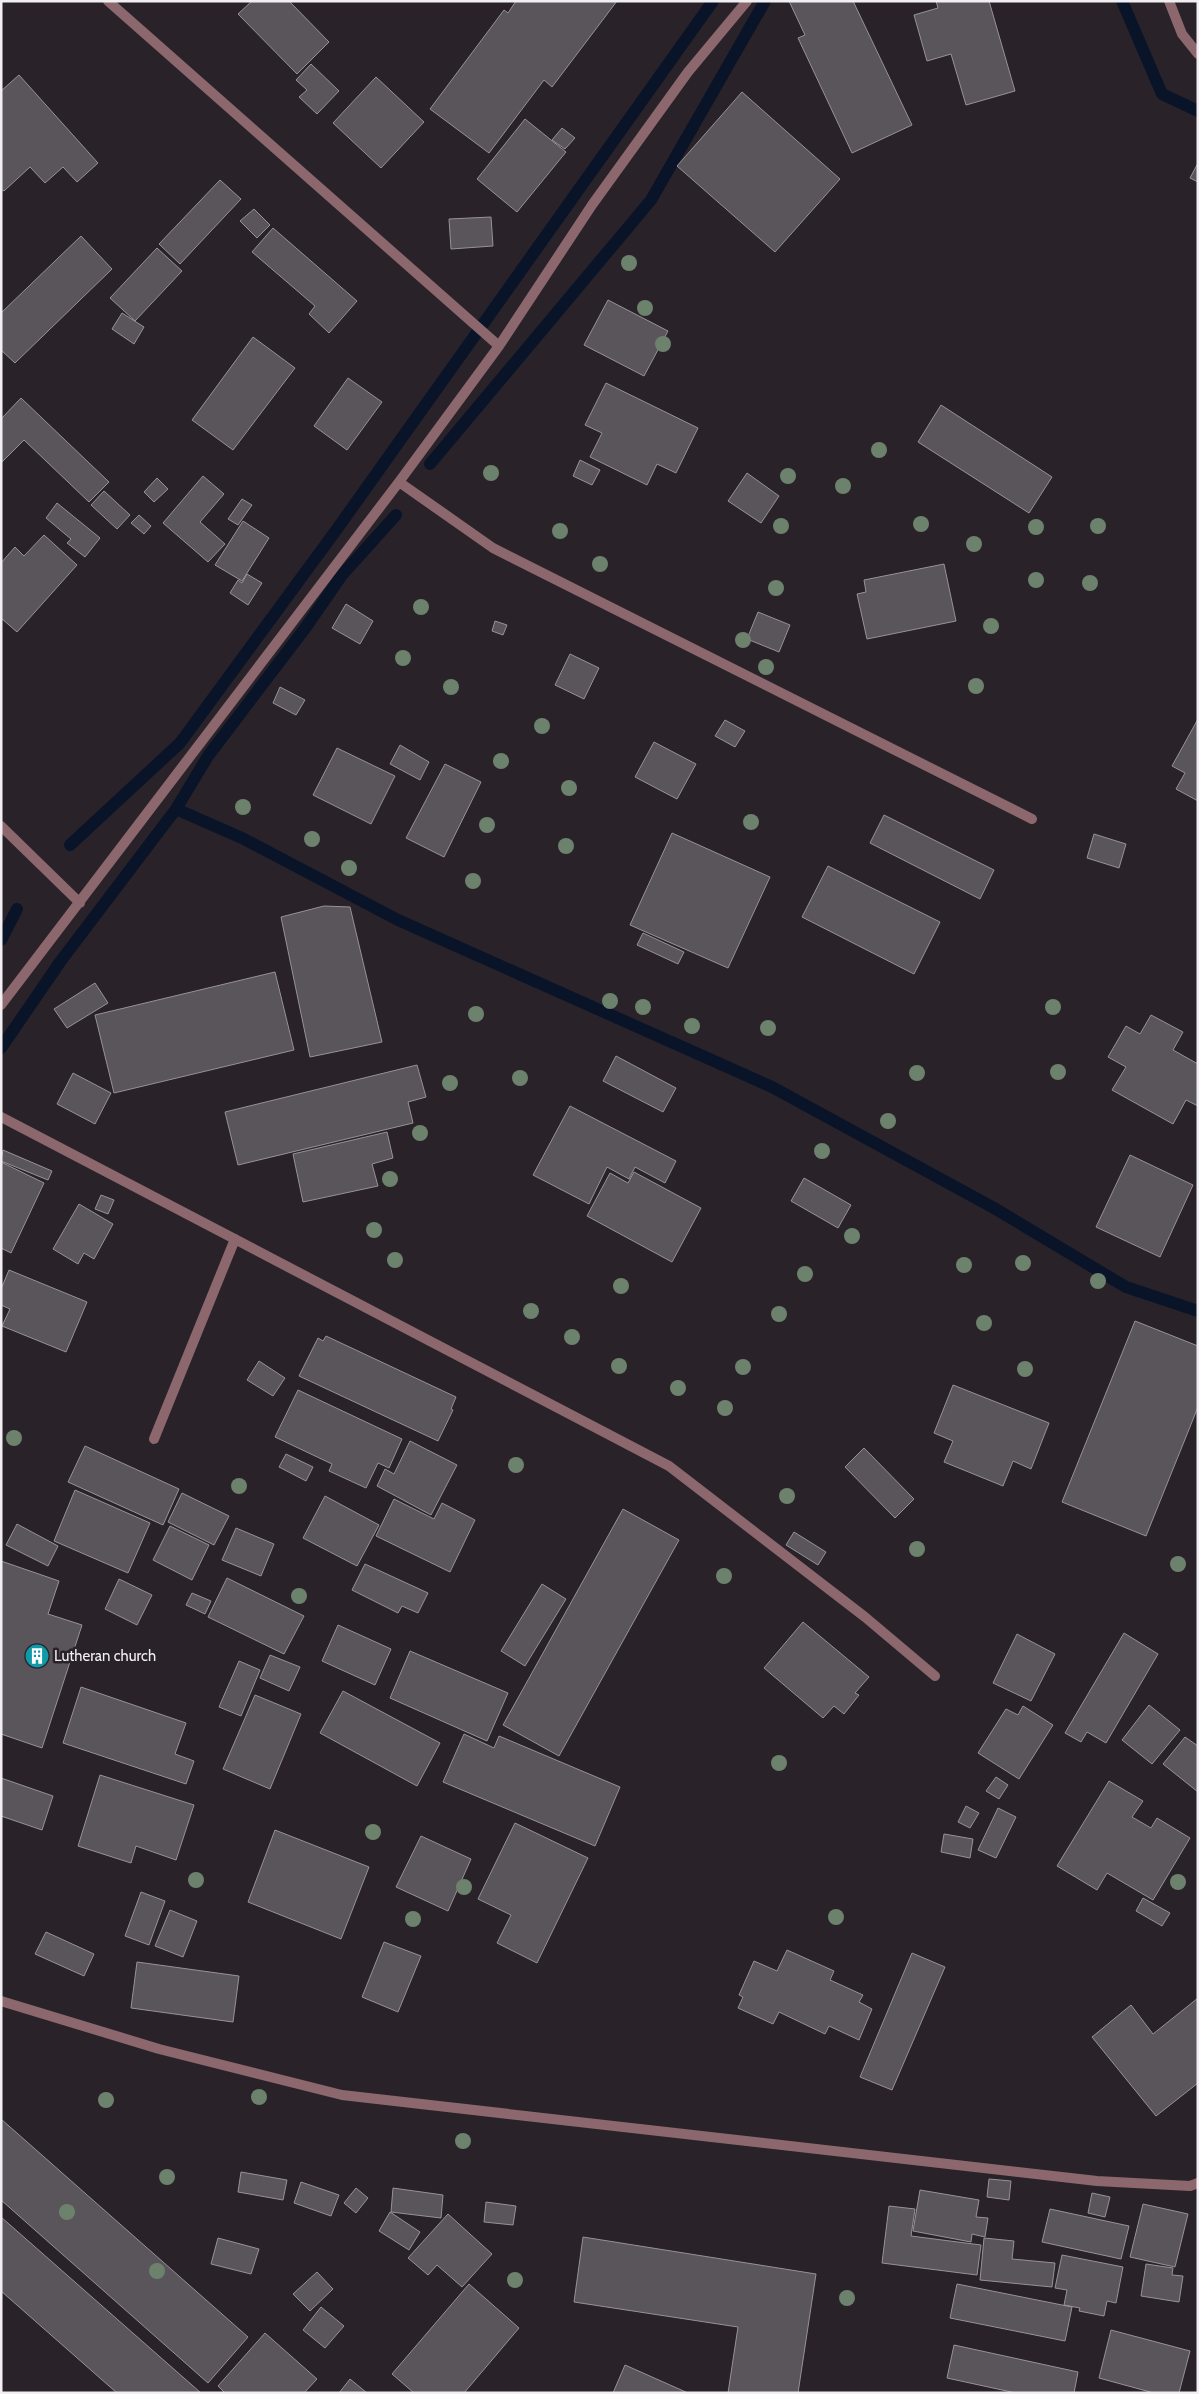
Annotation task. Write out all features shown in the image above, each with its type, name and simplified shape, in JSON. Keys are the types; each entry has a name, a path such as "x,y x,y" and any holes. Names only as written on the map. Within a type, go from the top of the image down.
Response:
{"street":[{"path":"108,1 499,346"},
{"path":"1,1005 399,482 499,346 592,205 682,80 747,1"},
{"path":"1169,1 1182,34 1198,54"},
{"path":"399,482 493,548 1032,819"},
{"path":"1,826 80,902"},
{"path":"1,1117 669,1466 857,1611 935,1676"},
{"path":"154,1438 235,1239"},
{"path":"1,2001 159,2049 342,2095 1097,2181 1190,2186 1198,2183"}],"building":[{"path":"252,1 289,1 329,42 297,74 238,14"},
{"path":"516,1 617,1 552,87 544,80 489,153 430,109 504,10 508,13"},
{"path":"789,1 853,1 912,125 852,153 798,38 805,35"},
{"path":"936,1 989,1 1015,91 966,105 951,54 927,61 914,15 938,8"},
{"path":"311,64 339,91 317,114 299,97 307,90 296,80"},
{"path":"19,75 98,163 77,182 63,167 45,183 30,167 4,191 1,189 1,91"},
{"path":"376,77 424,122 381,168 333,123"},
{"path":"742,92 840,179 775,252 677,166"},
{"path":"525,119 566,152 517,212 477,179"},
{"path":"562,128 575,138 565,149 552,140"},
{"path":"1198,163 1198,182 1190,178"},
{"path":"220,180 241,199 180,264 159,244"},
{"path":"254,209 270,225 257,238 240,221"},
{"path":"491,217 493,246 451,249 449,219"},
{"path":"273,228 357,301 329,333 309,314 315,306 252,252"},
{"path":"81,236 112,269 15,363 1,350 1,313"},
{"path":"157,248 182,271 135,321 110,298"},
{"path":"608,300 668,331 644,376 584,345"},
{"path":"122,313 144,327 134,344 112,329"},
{"path":"253,337 295,368 233,450 192,420"},
{"path":"348,378 382,402 347,450 314,426"},
{"path":"606,383 698,428 676,473 657,464 647,485 590,457 602,433 585,425"},
{"path":"21,398 109,482 89,502 24,440 1,463 1,419"},
{"path":"941,405 1052,477 1029,513 918,442"},
{"path":"580,460 600,470 592,485 573,476"},
{"path":"747,473 779,496 761,523 728,501"},
{"path":"203,476 224,494 200,522 225,544 208,562 163,523"},
{"path":"157,478 168,489 154,502 144,492"},
{"path":"104,491 130,515 117,529 91,505"},
{"path":"242,499 252,505 238,525 228,519"},
{"path":"57,503 100,538 85,557 67,543 71,539 46,518"},
{"path":"139,515 151,526 144,534 131,523"},
{"path":"243,521 269,538 242,581 215,565"},
{"path":"44,535 77,565 17,632 1,618 1,563 15,547 24,556"},
{"path":"944,564 956,621 867,639 857,594 866,592 864,580"},
{"path":"247,574 262,583 248,605 230,593 238,580 242,583"},
{"path":"346,604 373,621 360,644 332,628"},
{"path":"758,612 790,625 779,652 747,639"},
{"path":"495,621 507,625 503,635 492,631"},
{"path":"570,654 599,668 584,699 555,685"},
{"path":"280,687 305,700 296,715 273,703"},
{"path":"1198,719 1198,801 1176,789 1185,773 1172,766"},
{"path":"725,720 745,731 735,747 715,736"},
{"path":"654,742 696,764 677,799 635,777"},
{"path":"400,745 429,762 420,780 390,764"},
{"path":"337,748 395,776 371,824 313,795"},
{"path":"445,764 481,782 444,857 406,838"},
{"path":"884,815 994,870 980,899 870,843"},
{"path":"672,833 770,877 728,968 630,925"},
{"path":"1094,834 1126,844 1119,868 1087,858"},
{"path":"828,866 940,922 914,974 802,917"},
{"path":"324,906 350,907 382,1042 310,1057 281,917"},
{"path":"643,933 684,952 678,964 637,945"},
{"path":"275,972 294,1050 114,1093 95,1015"},
{"path":"95,983 108,1003 67,1028 54,1009"},
{"path":"1151,1015 1183,1032 1173,1050 1198,1064 1198,1106 1186,1100 1173,1124 1112,1090 1126,1067 1108,1057 1126,1026 1140,1034"},
{"path":"616,1056 676,1088 663,1112 603,1081"},
{"path":"417,1065 426,1097 408,1102 413,1123 238,1165 225,1112"},
{"path":"73,1073 111,1093 95,1124 57,1104"},
{"path":"570,1106 676,1161 665,1183 635,1167 629,1179 607,1167 589,1204 533,1175"},
{"path":"387,1132 393,1158 372,1164 378,1186 303,1202 293,1154"},
{"path":"3,1150 52,1171 48,1180 1,1161"},
{"path":"1130,1155 1193,1185 1160,1257 1096,1227"},
{"path":"1,1162 44,1183 11,1253 1,1248"},
{"path":"634,1172 701,1208 672,1262 587,1216 610,1173 628,1183"},
{"path":"804,1178 851,1205 838,1228 791,1201"},
{"path":"101,1195 114,1200 108,1214 95,1209"},
{"path":"79,1204 113,1224 94,1259 84,1253 78,1264 53,1249"},
{"path":"9,1270 87,1302 66,1352 2,1326 10,1309 1,1305 1,1289"},
{"path":"1135,1321 1198,1346 1198,1407 1146,1536 1062,1502"},
{"path":"326,1336 456,1397 451,1409 453,1410 438,1441 299,1376 318,1338 323,1341"},
{"path":"259,1361 285,1378 273,1396 247,1380"},
{"path":"953,1385 1049,1423 1031,1469 1013,1461 1003,1486 944,1462 953,1441 934,1433"},
{"path":"298,1390 402,1439 389,1468 378,1463 366,1488 329,1471 332,1464 275,1437"},
{"path":"410,1441 457,1465 431,1515 377,1486 385,1469 394,1474"},
{"path":"85,1446 179,1489 163,1525 68,1482"},
{"path":"864,1448 914,1499 895,1518 845,1467"},
{"path":"286,1454 313,1467 306,1481 279,1467"},
{"path":"75,1490 150,1523 128,1573 54,1541"},
{"path":"182,1493 229,1516 214,1545 168,1522"},
{"path":"325,1496 379,1525 357,1566 303,1538"},
{"path":"394,1499 434,1519 442,1503 475,1520 450,1572 376,1536"},
{"path":"623,1509 679,1540 559,1756 503,1725"},
{"path":"17,1524 58,1546 48,1566 6,1545"},
{"path":"170,1526 209,1545 192,1580 153,1560"},
{"path":"236,1528 274,1544 261,1576 222,1560"},
{"path":"794,1532 826,1552 818,1565 786,1545"},
{"name":"Lutheran church","path":"1,1561 59,1581 48,1614 82,1625 42,1748 1,1734"},
{"path":"365,1564 428,1593 418,1613 402,1606 398,1613 352,1590"},
{"path":"227,1578 304,1616 284,1654 208,1617"},
{"path":"119,1579 152,1595 137,1625 105,1609"},
{"path":"542,1584 566,1599 525,1666 501,1651"},
{"path":"192,1593 211,1601 205,1614 186,1605"},
{"path":"803,1622 869,1677 855,1693 859,1695 844,1714 834,1706 823,1718 764,1668"},
{"path":"338,1625 391,1649 375,1685 322,1661"},
{"path":"1124,1633 1158,1654 1106,1743 1087,1732 1081,1742 1065,1733"},
{"path":"1017,1634 1055,1654 1031,1701 993,1683"},
{"path":"410,1651 508,1693 487,1741 390,1698"},
{"path":"270,1655 300,1667 289,1691 260,1678"},
{"path":"239,1661 260,1670 241,1716 219,1707"},
{"path":"81,1687 186,1723 175,1754 194,1761 186,1784 63,1743"},
{"path":"343,1691 440,1743 417,1786 320,1733"},
{"path":"255,1695 301,1714 270,1789 223,1769"},
{"path":"1149,1705 1180,1730 1152,1764 1122,1740"},
{"path":"1023,1706 1053,1725 1019,1779 978,1753 1006,1709 1018,1715"},
{"path":"464,1734 494,1748 499,1736 620,1787 595,1846 443,1782"},
{"path":"1185,1737 1198,1746 1198,1792 1163,1764"},
{"path":"100,1775 194,1805 176,1860 136,1846 131,1863 78,1846"},
{"path":"996,1777 1008,1785 999,1799 986,1791"},
{"path":"1,1778 53,1796 42,1830 1,1816"},
{"path":"1109,1781 1143,1801 1132,1817 1151,1828 1157,1818 1190,1838 1153,1900 1107,1873 1097,1890 1057,1866"},
{"path":"966,1806 979,1813 970,1828 958,1822"},
{"path":"998,1808 1016,1817 996,1858 978,1850"},
{"path":"515,1823 588,1858 537,1963 497,1943 511,1915 478,1899"},
{"path":"275,1830 369,1867 341,1939 248,1902"},
{"path":"944,1834 973,1839 970,1858 941,1852"},
{"path":"421,1836 471,1859 448,1911 396,1887"},
{"path":"141,1892 165,1901 149,1945 125,1936"},
{"path":"1143,1898 1170,1913 1162,1926 1136,1911"},
{"path":"170,1910 197,1921 183,1957 155,1946"},
{"path":"46,1932 94,1954 84,1976 35,1954"},
{"path":"384,1942 421,1956 398,2012 362,1997"},
{"path":"787,1950 834,1971 830,1980 863,1995 859,2002 872,2009 859,2040 829,2026 825,2034 779,2012 773,2024 738,2008 743,1997 739,1995 754,1961 777,1971"},
{"path":"912,1953 945,1967 892,2090 860,2077"},
{"path":"137,1962 239,1976 233,2022 131,2008"},
{"path":"1198,1998 1198,2083 1156,2116 1092,2037 1131,2005 1153,2034"},
{"path":"1,2119 248,2337 208,2383 1,2200"},
{"path":"241,2172 287,2180 283,2200 238,2192"},
{"path":"989,2179 1011,2181 1009,2200 987,2197"},
{"path":"301,2182 339,2195 331,2216 294,2203"},
{"path":"356,2188 368,2198 356,2213 344,2203"},
{"path":"393,2188 443,2195 441,2218 391,2212"},
{"path":"920,2190 979,2200 976,2217 988,2218 985,2237 972,2234 971,2242 913,2231"},
{"path":"1092,2193 1110,2197 1105,2217 1088,2213"},
{"path":"486,2202 516,2206 513,2225 484,2222"},
{"path":"1143,2204 1188,2214 1175,2267 1130,2257"},
{"path":"889,2206 915,2209 911,2236 981,2245 977,2275 882,2263"},
{"path":"1050,2209 1129,2226 1121,2259 1042,2242"},
{"path":"390,2212 420,2232 409,2250 379,2231"},
{"path":"448,2214 492,2254 462,2287 437,2265 428,2275 408,2258"},
{"path":"1,2217 201,2393 117,2393 1,2291"},
{"path":"583,2237 816,2274 798,2393 728,2393 738,2327 574,2302"},
{"path":"218,2238 259,2249 251,2274 211,2264"},
{"path":"984,2238 1014,2241 1012,2259 1055,2263 1052,2287 980,2280"},
{"path":"1062,2255 1123,2267 1116,2303 1107,2301 1104,2316 1079,2311 1080,2308 1064,2305 1067,2290 1055,2288"},
{"path":"1146,2264 1173,2268 1172,2275 1183,2276 1179,2302 1141,2296"},
{"path":"317,2272 333,2289 310,2311 293,2294"},
{"path":"469,2284 519,2328 464,2393 414,2393 392,2374"},
{"path":"957,2284 1072,2307 1065,2341 950,2318"},
{"path":"321,2307 344,2326 325,2348 303,2330"},
{"path":"1111,2330 1190,2351 1179,2393 1154,2393 1099,2378"},
{"path":"265,2333 317,2379 304,2393 225,2393 218,2386"},
{"path":"954,2345 1078,2372 1074,2393 1016,2393 947,2378"},
{"path":"625,2365 688,2393 613,2393"},
{"path":"350,2379 367,2393 339,2393"}],"waterway":[{"path":"70,845 180,743 337,529 713,1"},
{"path":"430,464 651,200 765,1"},
{"path":"1122,1 1162,94 1198,111"},
{"path":"1,1048 60,962 176,809 208,756 306,627 342,575 396,515"},
{"path":"176,809 242,838 398,920 772,1087 994,1208 1126,1287 1198,1311"},
{"path":"1,940 17,909"}],"place":[{"name":"Lutheran church","path":"37,1656"}]}
